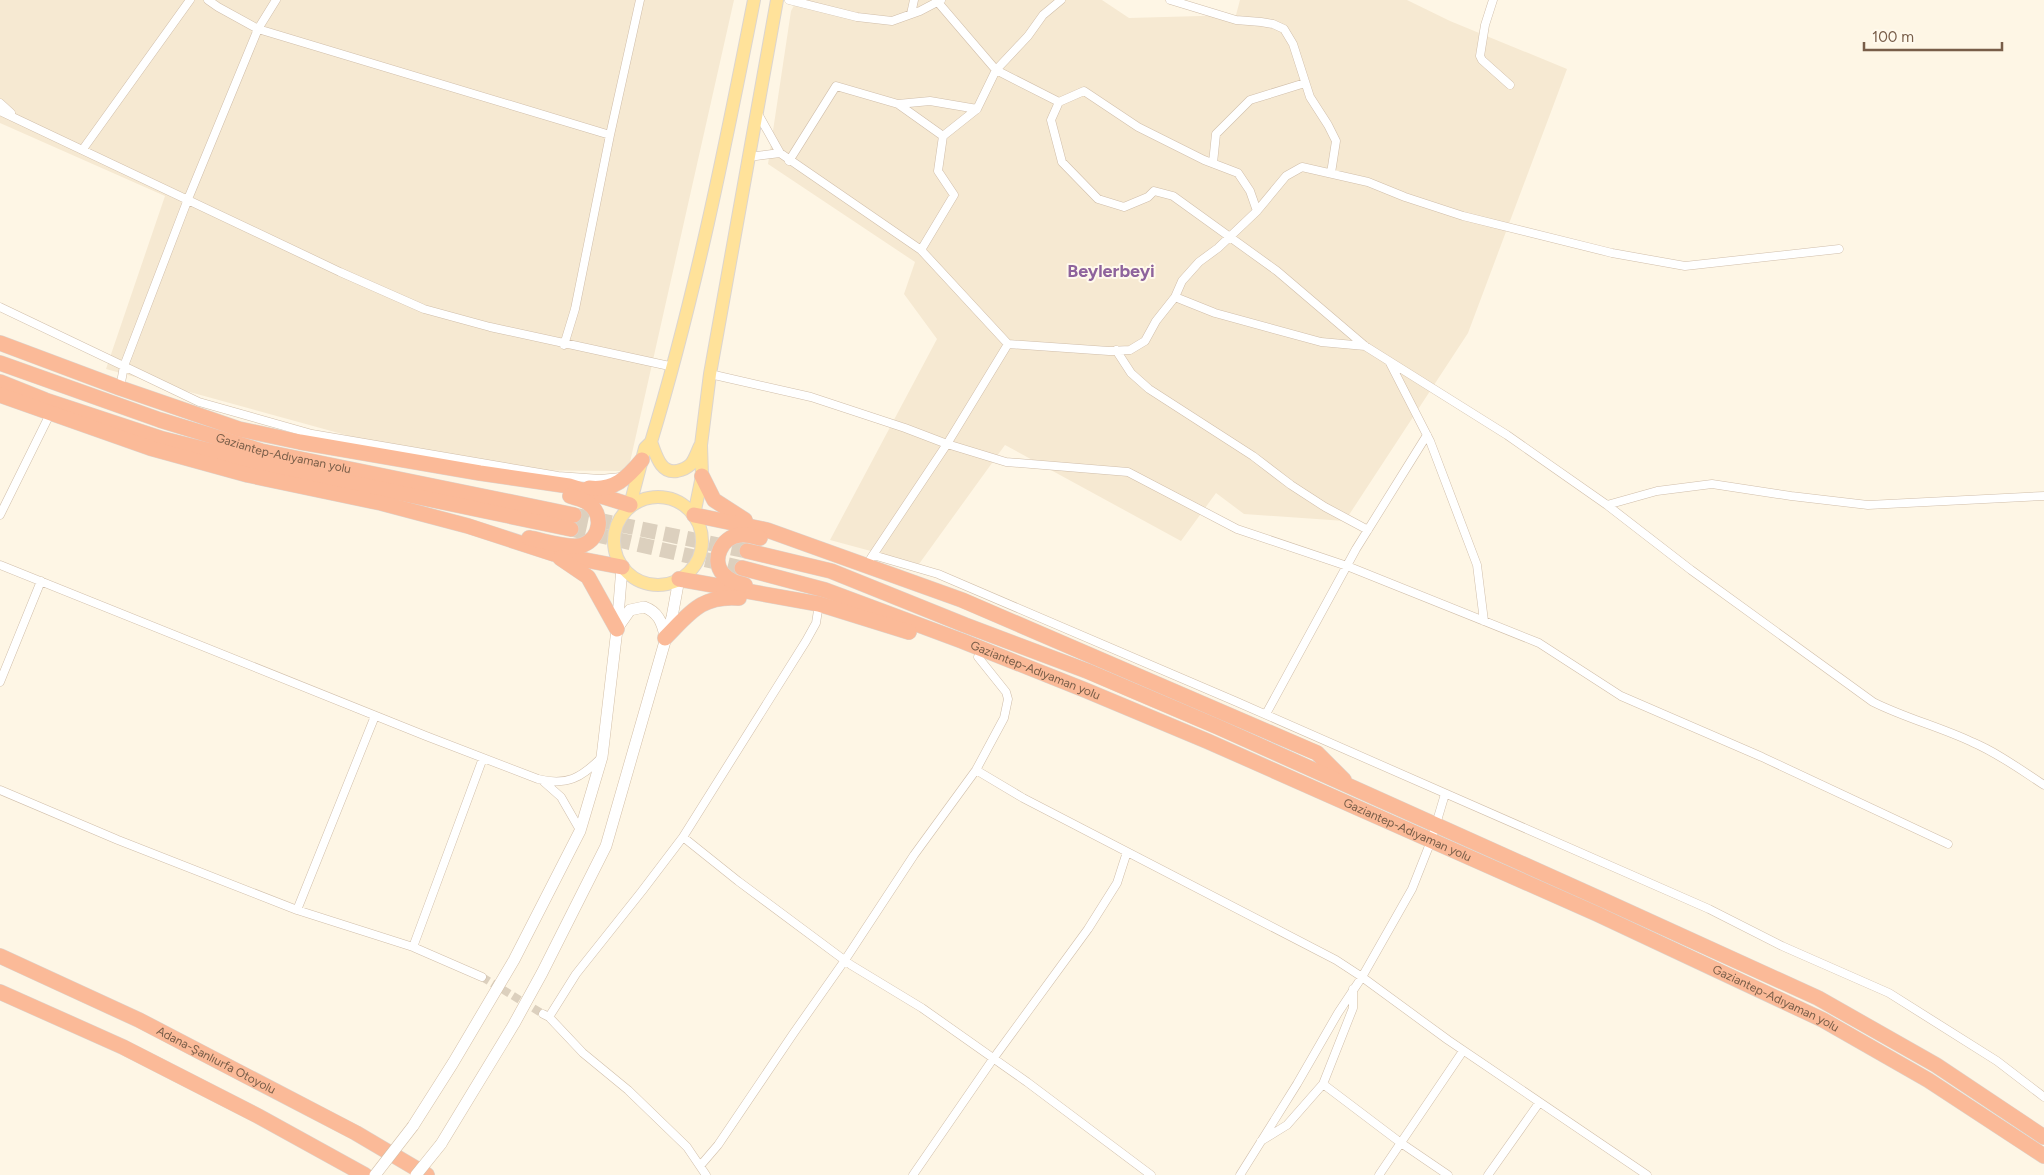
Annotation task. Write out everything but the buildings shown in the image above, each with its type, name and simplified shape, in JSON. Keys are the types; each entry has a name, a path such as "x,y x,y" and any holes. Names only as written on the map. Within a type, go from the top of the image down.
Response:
{"highway":[{"path":"0,342 120,388 239,429 300,442 480,473 569,486 606,488 616,486 642,460"},
{"name":"Gaziantep-Adıyaman yolu","path":"0,363 160,420 261,451 572,522 267,465 163,439 45,400 0,382"},
{"path":"0,395 150,448 239,473 381,503 468,526 554,554 622,567"},
{"path":"468,526 575,546 590,541 598,528 597,514 593,507 582,500 480,473"},
{"path":"702,476 714,500 728,511 767,530 839,556"},
{"path":"569,486 630,505"},
{"path":"694,515 767,530"},
{"path":"1350,787 1317,753 870,560 839,556 741,534 728,539 720,549 718,562 723,574 728,579 928,637 1124,716 1323,803 1353,806"},
{"name":"Gaziantep-Adıyaman yolu","path":"747,551 831,571 965,625 1087,671 1435,825 1818,998 1936,1065 2044,1136"},
{"path":"554,554 588,577 617,629"},
{"name":"Gaziantep-Adıyaman yolu","path":"742,568 825,590 970,645 1181,730 1597,914 1823,1020 1936,1085 2044,1156"},
{"path":"679,580 799,602"},
{"path":"665,638 693,610 704,602 722,597 819,604"},
{"name":"Adana-Şanlıurfa Otoyolu","path":"0,956 140,1020 356,1133 428,1175"},
{"path":"0,992 124,1047 365,1175"}],"main road":[{"path":"630,505 647,497 665,497 682,503 694,515 702,532 701,551 693,568 679,580 659,585 638,581 622,567 614,550 614,531 620,517 630,505 645,448 651,442 674,367 733,106 754,0"},
{"path":"694,515 702,476 701,445 710,374 777,0"},
{"path":"651,442 658,461 664,468 673,472 683,470 690,464 701,445"}],"street":[{"path":"82,149 190,0"},
{"path":"208,0 258,29 610,135"},
{"path":"120,388 124,366 188,199 258,29 276,0"},
{"path":"564,345 575,309 610,135 640,0"},
{"path":"789,0 857,17 892,21 938,1 996,70 1060,102"},
{"path":"911,14 914,0"},
{"path":"921,250 954,195 938,171 944,136 977,109 996,70 1028,36 1043,15 1061,0"},
{"path":"1170,0 1236,20 1273,24 1284,29 1293,44 1310,97 1336,141 1331,173"},
{"path":"1493,0 1485,25 1480,56 1510,85"},
{"path":"1214,163 1216,134 1250,100 1305,83"},
{"path":"789,161 836,86 898,104 944,136"},
{"path":"1257,211 1250,191 1238,173 1138,128 1084,91 1060,102 1050,120 1062,162 1098,199 1124,207 1148,197 1154,191 1173,196 1277,271 1365,346 1507,435 1607,505 1691,570 1873,702 1897,714 1971,741 1995,753 2044,785"},
{"path":"898,104 930,101 977,109"},
{"path":"0,103 18,119"},
{"path":"0,111 340,272 424,308 490,327 564,345 674,367"},
{"path":"757,112 780,153 921,250 1008,344 1130,350 1145,341 1156,321 1175,297 1182,281 1199,262 1230,237 1257,211 1286,176 1302,167 1368,182 1405,198 1463,216 1612,253 1685,266 1839,249"},
{"path":"749,157 780,153"},
{"path":"1175,297 1215,313 1321,342 1365,346"},
{"path":"0,307 199,402 312,434 558,476 600,479 628,476"},
{"path":"1008,344 947,444 870,560 938,574 1266,714 1709,909 1782,946 1889,993 1997,1062 2044,1097"},
{"path":"1116,350 1131,373 1149,389 1249,453 1298,489 1368,530"},
{"path":"1389,361 1427,435 1477,564 1484,621"},
{"path":"710,374 811,397 947,444 1006,462 1128,472 1237,529 1347,566 1539,643 1621,696 1762,757 1948,844"},
{"path":"0,516 50,414"},
{"path":"1266,714 1347,566 1427,435"},
{"path":"1607,505 1657,491 1712,484 1868,505 2044,496"},
{"path":"0,565 375,716 538,778 555,783 582,776 602,757"},
{"path":"376,1175 413,1126 453,1063 514,960 580,831 592,796 602,757 617,629 622,567"},
{"path":"416,1175 441,1144 524,1007 606,846 672,617 679,580"},
{"path":"0,682 40,581"},
{"path":"706,1175 688,1147 628,1090 583,1053 546,1015 682,837 806,641 816,623 819,604"},
{"path":"617,629 630,610 644,607 656,614 662,624 665,638"},
{"path":"700,1166 718,1145 845,960 914,855 976,770 1004,718 1008,699 1006,692 978,657"},
{"path":"297,910 375,716"},
{"path":"413,947 483,758"},
{"path":"976,770 1023,798 1336,960 1463,1051 1647,1175"},
{"path":"538,778 561,797 580,831"},
{"path":"0,790 118,840 297,910 413,947 482,977"},
{"path":"1240,1175 1362,977 1412,889 1431,841 1445,794"},
{"path":"682,837 845,960 922,1008 1151,1175"},
{"path":"913,1175 993,1058 1071,954 1117,883 1126,852"},
{"path":"1260,1142 1287,1124 1323,1084 1354,1008 1354,989"},
{"path":"1379,1175 1463,1051"},
{"path":"1323,1084 1401,1143 1448,1175"},
{"path":"1488,1175 1539,1103"}],"shaded area":[{"path":"0,0 734,0 628,471 473,470 106,369 165,196 0,123"},
{"path":"797,0 1102,0 1129,18 1236,15 1240,0 1407,0 1450,21 1567,69 1468,333 1345,521 1244,514 1216,493 1181,541 1005,445 919,564 830,540 937,339 904,294 915,262 768,164 791,11"}],"tunnel":[{"path":"574,515 747,551"},
{"path":"571,529 742,568"},
{"path":"482,977 543,1014"}],"district":[{"name":"Beylerbeyi","path":"1111,271"}]}
